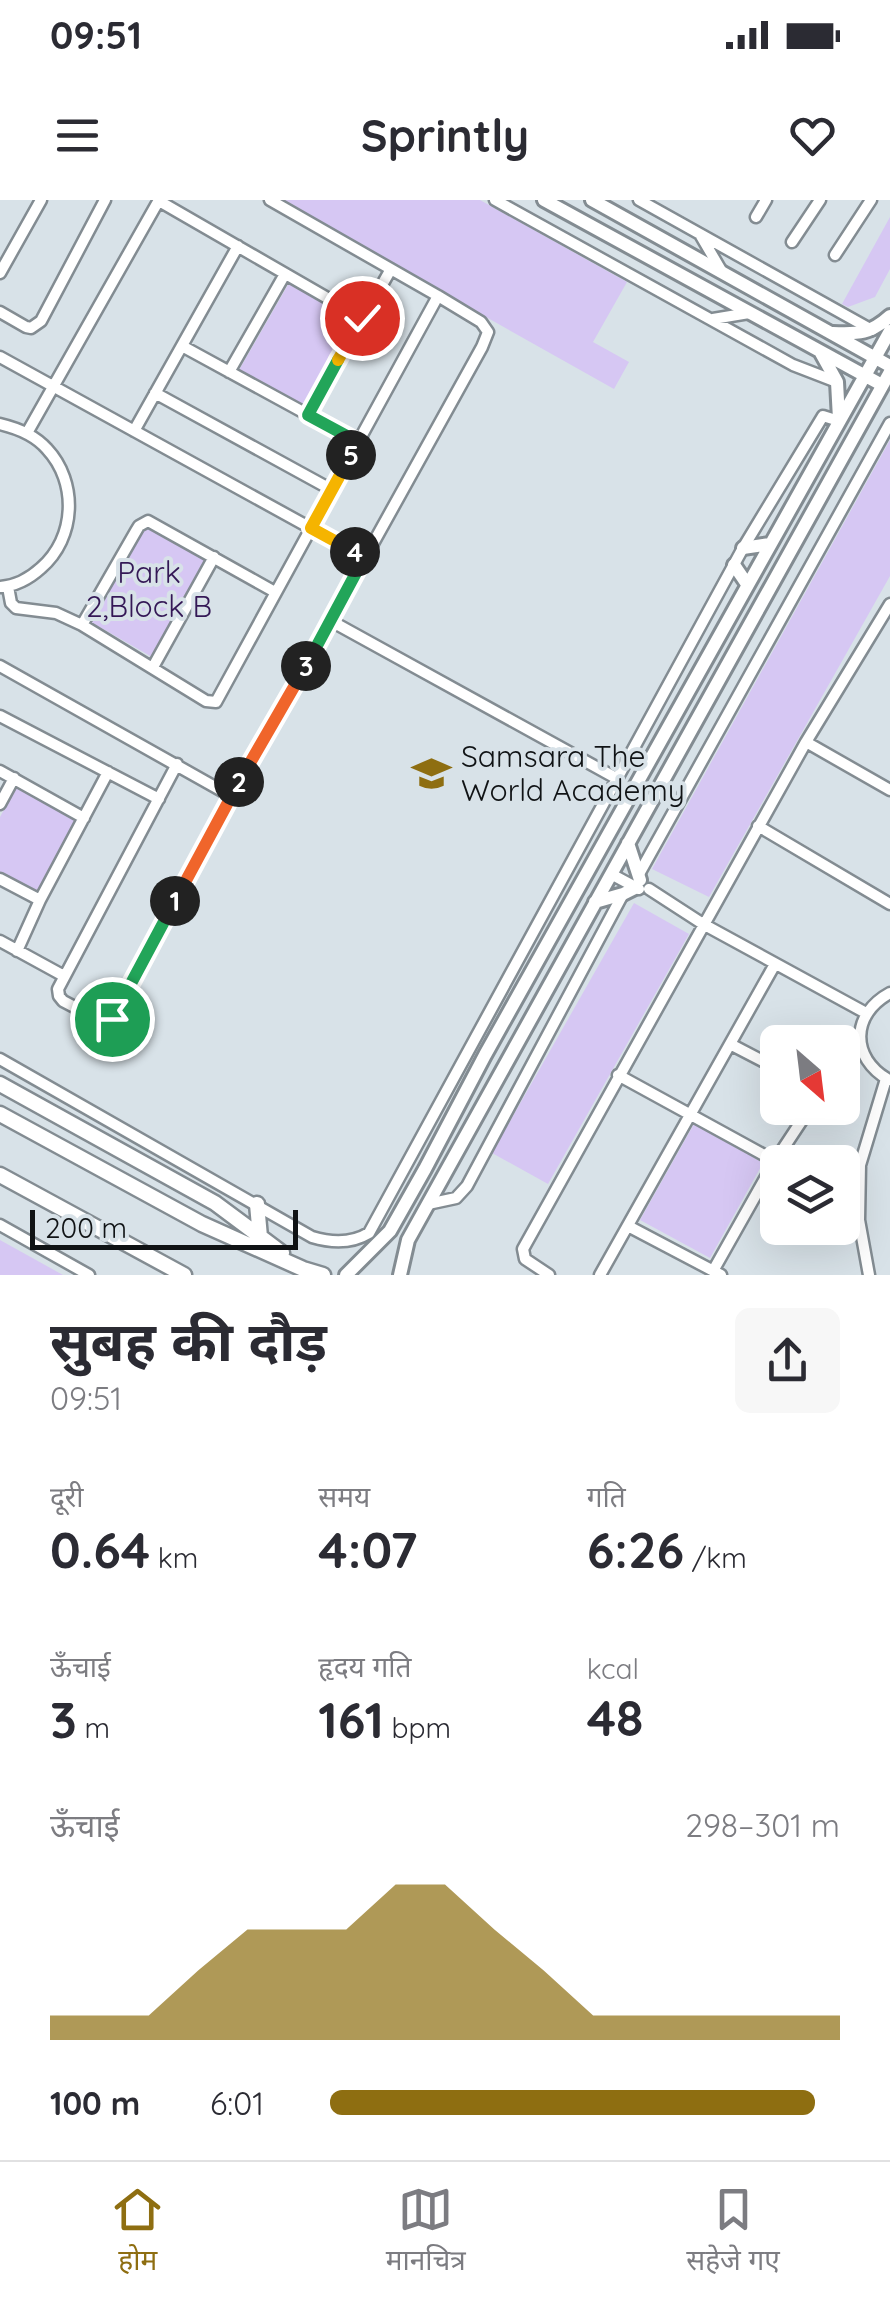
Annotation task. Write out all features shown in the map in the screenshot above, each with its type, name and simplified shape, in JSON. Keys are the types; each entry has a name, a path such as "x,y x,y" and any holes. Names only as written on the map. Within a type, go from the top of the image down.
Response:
{"main road":[{"path":"0,1084 215,1203 303,1269"},
{"path":"0,1114 202,1224 323,1275"},
{"path":"0,1174 184,1275"},
{"path":"257,1204 260,1237"}],"street":[{"path":"0,273 41,200"},
{"path":"0,312 26,327 32,328 41,320 106,200"},
{"path":"28,433 159,200 362,318"},
{"path":"177,764 58,989 63,1001 103,1022 112,1019 488,332 481,322 270,200"},
{"path":"496,200 793,365 836,382"},
{"path":"544,200 865,376 888,375"},
{"path":"592,200 875,358 888,375"},
{"path":"639,200 872,330"},
{"path":"756,217 766,200"},
{"path":"792,242 820,200"},
{"path":"834,255 871,200"},
{"path":"701,235 722,272"},
{"path":"0,244 12,250"},
{"path":"134,431 238,246"},
{"path":"308,415 391,269"},
{"path":"229,372 286,274"},
{"path":"0,424 28,433 47,448 61,468 69,492 63,540 50,560 31,577 4,587 11,603 16,608 56,612 206,701 216,702 438,296"},
{"path":"712,319 750,313"},
{"path":"831,333 872,330 890,316"},
{"path":"346,1275 390,1231 484,1055 890,331"},
{"path":"182,346 358,442"},
{"path":"820,351 836,382 839,422"},
{"path":"0,357 364,558"},
{"path":"400,1275 408,1240 888,375"},
{"path":"155,394 332,490"},
{"path":"0,1060 317,1239 346,1242 369,1233 743,548 823,416 839,422"},
{"path":"428,1204 456,1198 466,1186 637,885 890,422"},
{"path":"82,625 144,522 153,522 275,592"},
{"path":"743,548 770,544"},
{"path":"152,667 214,557"},
{"path":"734,566 747,584"},
{"path":"549,1275 526,1259 523,1249 758,826 890,604"},
{"path":"332,622 616,778"},
{"path":"0,666 231,796"},
{"path":"0,716 158,799"},
{"path":"806,742 889,788"},
{"path":"0,771 84,818"},
{"path":"18,951 40,900 108,772"},
{"path":"0,804 14,778"},
{"path":"758,826 890,904"},
{"path":"628,843 637,885"},
{"path":"613,870 866,1014"},
{"path":"0,879 40,900"},
{"path":"595,902 637,885"},
{"path":"0,941 64,976"},
{"path":"600,1275 776,964"},
{"path":"868,1275 860,1220 860,1166 888,1079 874,1070 865,1057 860,1043 861,1028 875,1002 890,993"},
{"path":"730,1044 760,1060"},
{"path":"618,1076 760,1153"},
{"path":"408,1163 417,1183"},
{"path":"628,1226 717,1273 760,1190"},
{"path":"0,1225 89,1275"}],"green space":[{"path":"278,200 480,200 627,282 593,342 629,362 614,389"},
{"path":"890,217 890,269 875,297 848,307 842,304"},
{"path":"289,283 354,319 304,407 239,370"},
{"path":"890,440 890,576 709,897 652,869"},
{"name":"Park 2,Block B","path":"146,524 208,558 152,657 91,622"},
{"path":"16,788 77,821 38,892 0,872 0,817"},
{"path":"634,903 689,934 548,1184 492,1153"},
{"path":"694,1124 760,1161 760,1168 710,1258 640,1220"},
{"path":"0,1240 63,1275 0,1275"}],"place":[{"name":"Samsara The World Academy","path":"431,774"}],"route":[{"path":"112,1019 364,558 311,528 358,442 308,415 362,318"}]}
